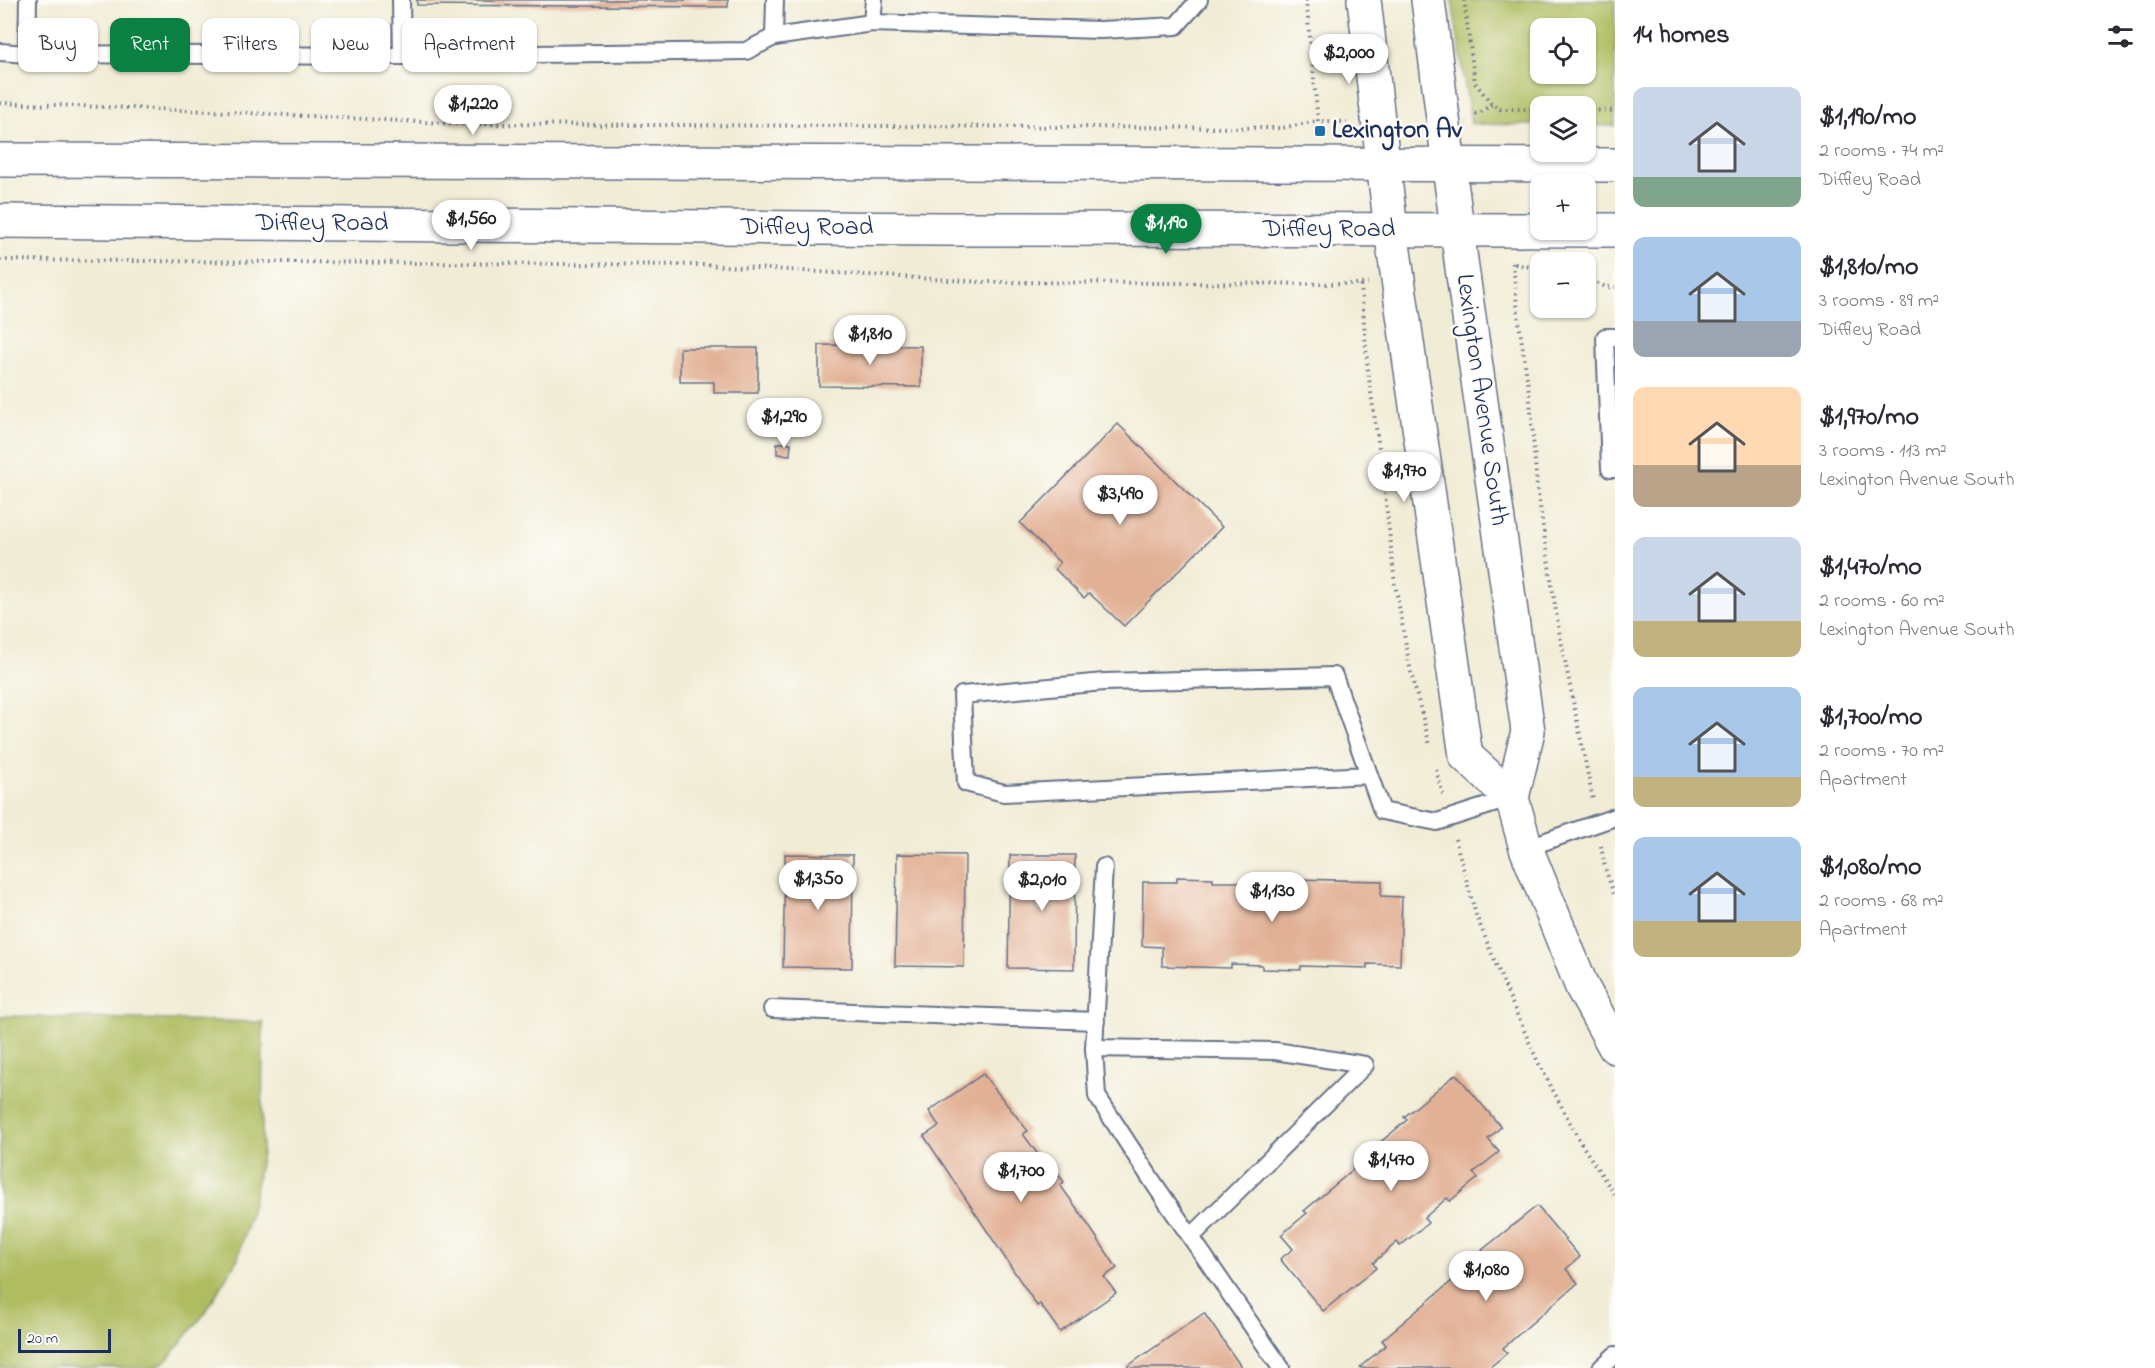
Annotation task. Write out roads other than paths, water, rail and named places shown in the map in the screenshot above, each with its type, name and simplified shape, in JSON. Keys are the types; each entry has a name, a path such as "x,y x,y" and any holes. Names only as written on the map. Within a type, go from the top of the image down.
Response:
{"main road":[{"path":"1364,0 1397,276 1466,756 1512,798"},
{"name":"Lexington Avenue South","path":"1428,0 1462,268 1528,731 1512,798 1526,848 1582,987 1615,1047"},
{"path":"0,160 1615,165"},
{"name":"Diffley Road","path":"0,221 942,229 1615,230"}],"lane":[{"path":"28,0 28,18"},
{"path":"98,54 402,56 401,0"},
{"path":"774,37 775,0"},
{"path":"872,23 874,0"},
{"path":"537,54 746,51 774,37 872,23 1101,30 1176,26 1199,0"},
{"path":"0,52 18,53"},
{"path":"1615,337 1605,337 1610,469 1615,469"},
{"path":"1369,776 1004,794 966,783 962,695 1104,682 1334,676 1382,811 1437,822 1512,798"},
{"path":"1526,848 1615,817"},
{"path":"1104,867 1094,1048 1097,1096 1281,1368"},
{"path":"772,1009 1096,1021"},
{"path":"1094,1048 1275,1051 1365,1065 1191,1237"},
{"path":"1601,1368 1615,1355"}],"place":[{"name":"Lexington Av","path":"1320,131"}]}
